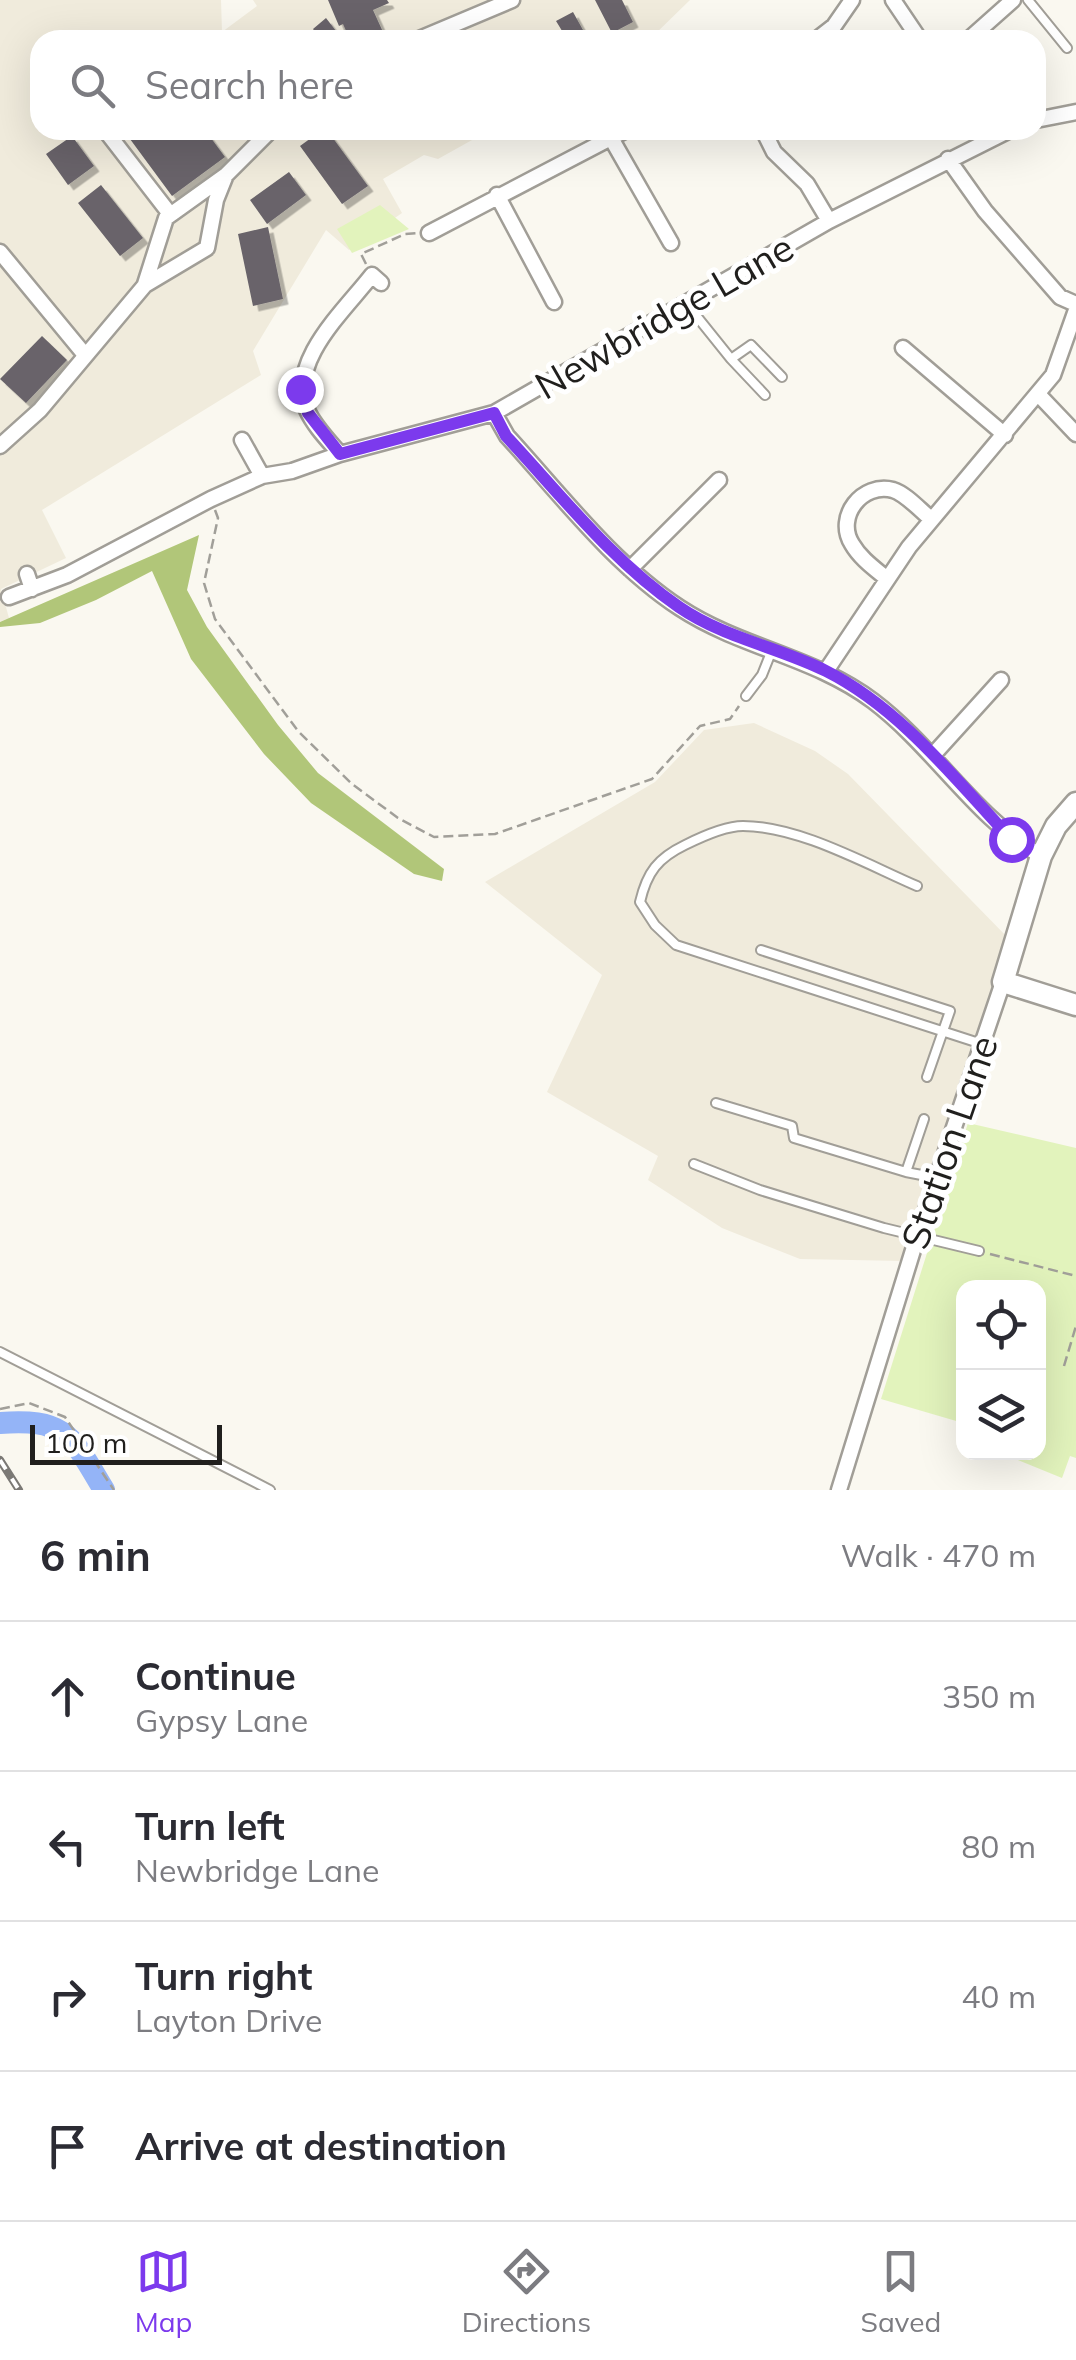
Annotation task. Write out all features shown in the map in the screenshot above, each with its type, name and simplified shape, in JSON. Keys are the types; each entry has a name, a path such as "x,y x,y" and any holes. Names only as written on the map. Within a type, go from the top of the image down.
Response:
{"street":[{"path":"441,30 512,0"},
{"path":"829,30 852,0"},
{"path":"893,0 913,30"},
{"path":"979,30 1013,0"},
{"path":"1046,118 1076,112"},
{"path":"113,140 177,211 200,212 210,226"},
{"path":"145,285 162,224 226,175 261,140"},
{"path":"430,233 607,140"},
{"path":"612,140 672,242"},
{"path":"768,140 774,152 807,184 829,221"},
{"name":"Newbridge Lane","path":"9,597 29,581 66,575 262,476 292,471 340,454 494,413 829,221 948,159 974,140"},
{"path":"826,671 886,578 931,519 1053,376 1076,307 1060,296 985,211 948,159"},
{"path":"0,446 40,410 145,285 207,248 226,175"},
{"path":"497,196 554,302"},
{"path":"161,236 167,250 188,259"},
{"path":"0,252 85,355"},
{"path":"340,454 308,413 300,389 302,372 312,353 376,279"},
{"path":"902,348 1005,434"},
{"path":"1038,394 1076,434"},
{"path":"494,413 506,436 630,569 681,609 723,631 826,671 873,701 933,755 1011,839 1041,856"},
{"path":"242,440 262,476"},
{"path":"630,569 720,480"},
{"path":"886,578 849,542 846,519 858,498 875,488 896,490 931,519"},
{"path":"933,755 1002,680"},
{"name":"Station Lane","path":"838,1490 1041,856 1056,826 1076,803"},
{"path":"1003,982 1076,1005"}],"lane":[{"path":"1028,0 1067,48"},
{"path":"686,303 765,396"},
{"path":"732,358 751,345 782,377"},
{"path":"746,696 762,675 772,650"},
{"path":"917,886 785,831 740,826 696,839 662,856 645,878 640,902 676,945 982,1044"},
{"path":"761,950 950,1011 927,1077"},
{"path":"851,1001 858,981"},
{"path":"716,1103 792,1126 794,1138 937,1178"},
{"path":"906,1172 924,1118"},
{"path":"694,1164 760,1190 884,1228 979,1251"},
{"path":"0,1352 270,1490"}],"path":[{"path":"376,279 362,254 405,234 430,233"},
{"path":"211,499 218,518 204,583 215,618 312,744 352,784 398,818 434,838 495,834 652,779 700,726 730,719 746,696"},
{"path":"979,1251 1076,1276"},
{"path":"1064,1366 1076,1326"},
{"path":"0,1409 29,1402 65,1417 114,1490"}],"shaded area":[{"path":"0,0 221,0 222,30 30,30 30,140 472,140 438,159 424,155 383,179 402,213 349,250 326,230 253,351 261,375 42,510 66,558 1,589 9,618 0,622"},
{"path":"253,0 690,0 659,30 225,30 257,6"},
{"path":"754,723 815,751 848,774 1011,941 903,1261 800,1259 722,1228 648,1180 658,1156 547,1092 602,975 485,882 655,782 704,730"}],"green space":[{"path":"380,205 409,229 352,253 337,229"},
{"path":"199,535 187,590 207,627 318,773 444,869 442,881 414,874 311,803 264,754 191,659 152,571 40,623 0,627 0,622"},
{"path":"968,1123 1076,1148 1076,1458 1070,1456 1062,1478 1018,1460 1046,1460 1046,1280 956,1280 956,1421 881,1399"}],"building":[{"path":"328,0 389,3 373,10 382,30 346,30 343,24 339,26"},
{"path":"595,0 622,0 633,22 610,30"},
{"path":"573,12 583,30 562,30 556,21"},
{"path":"326,18 335,30 314,30"},
{"path":"66,140 75,140 94,166 68,185 46,154"},
{"path":"131,140 212,140 225,157 172,196"},
{"path":"308,140 334,140 368,186 342,204 300,146"},
{"path":"289,172 306,195 267,224 250,200"},
{"path":"101,185 143,238 120,256 78,203"},
{"path":"268,227 283,299 253,306 238,234"},
{"path":"42,336 67,360 26,403 0,379"}],"waterway":[{"path":"0,1423 40,1424 65,1435 84,1456 104,1490"}],"railway":[{"path":"0,1460 19,1490"}],"route":[{"path":"300,389 308,413 340,454 494,413 506,436 630,569 681,609 723,631 826,671 873,701 933,755 1011,839"}]}
